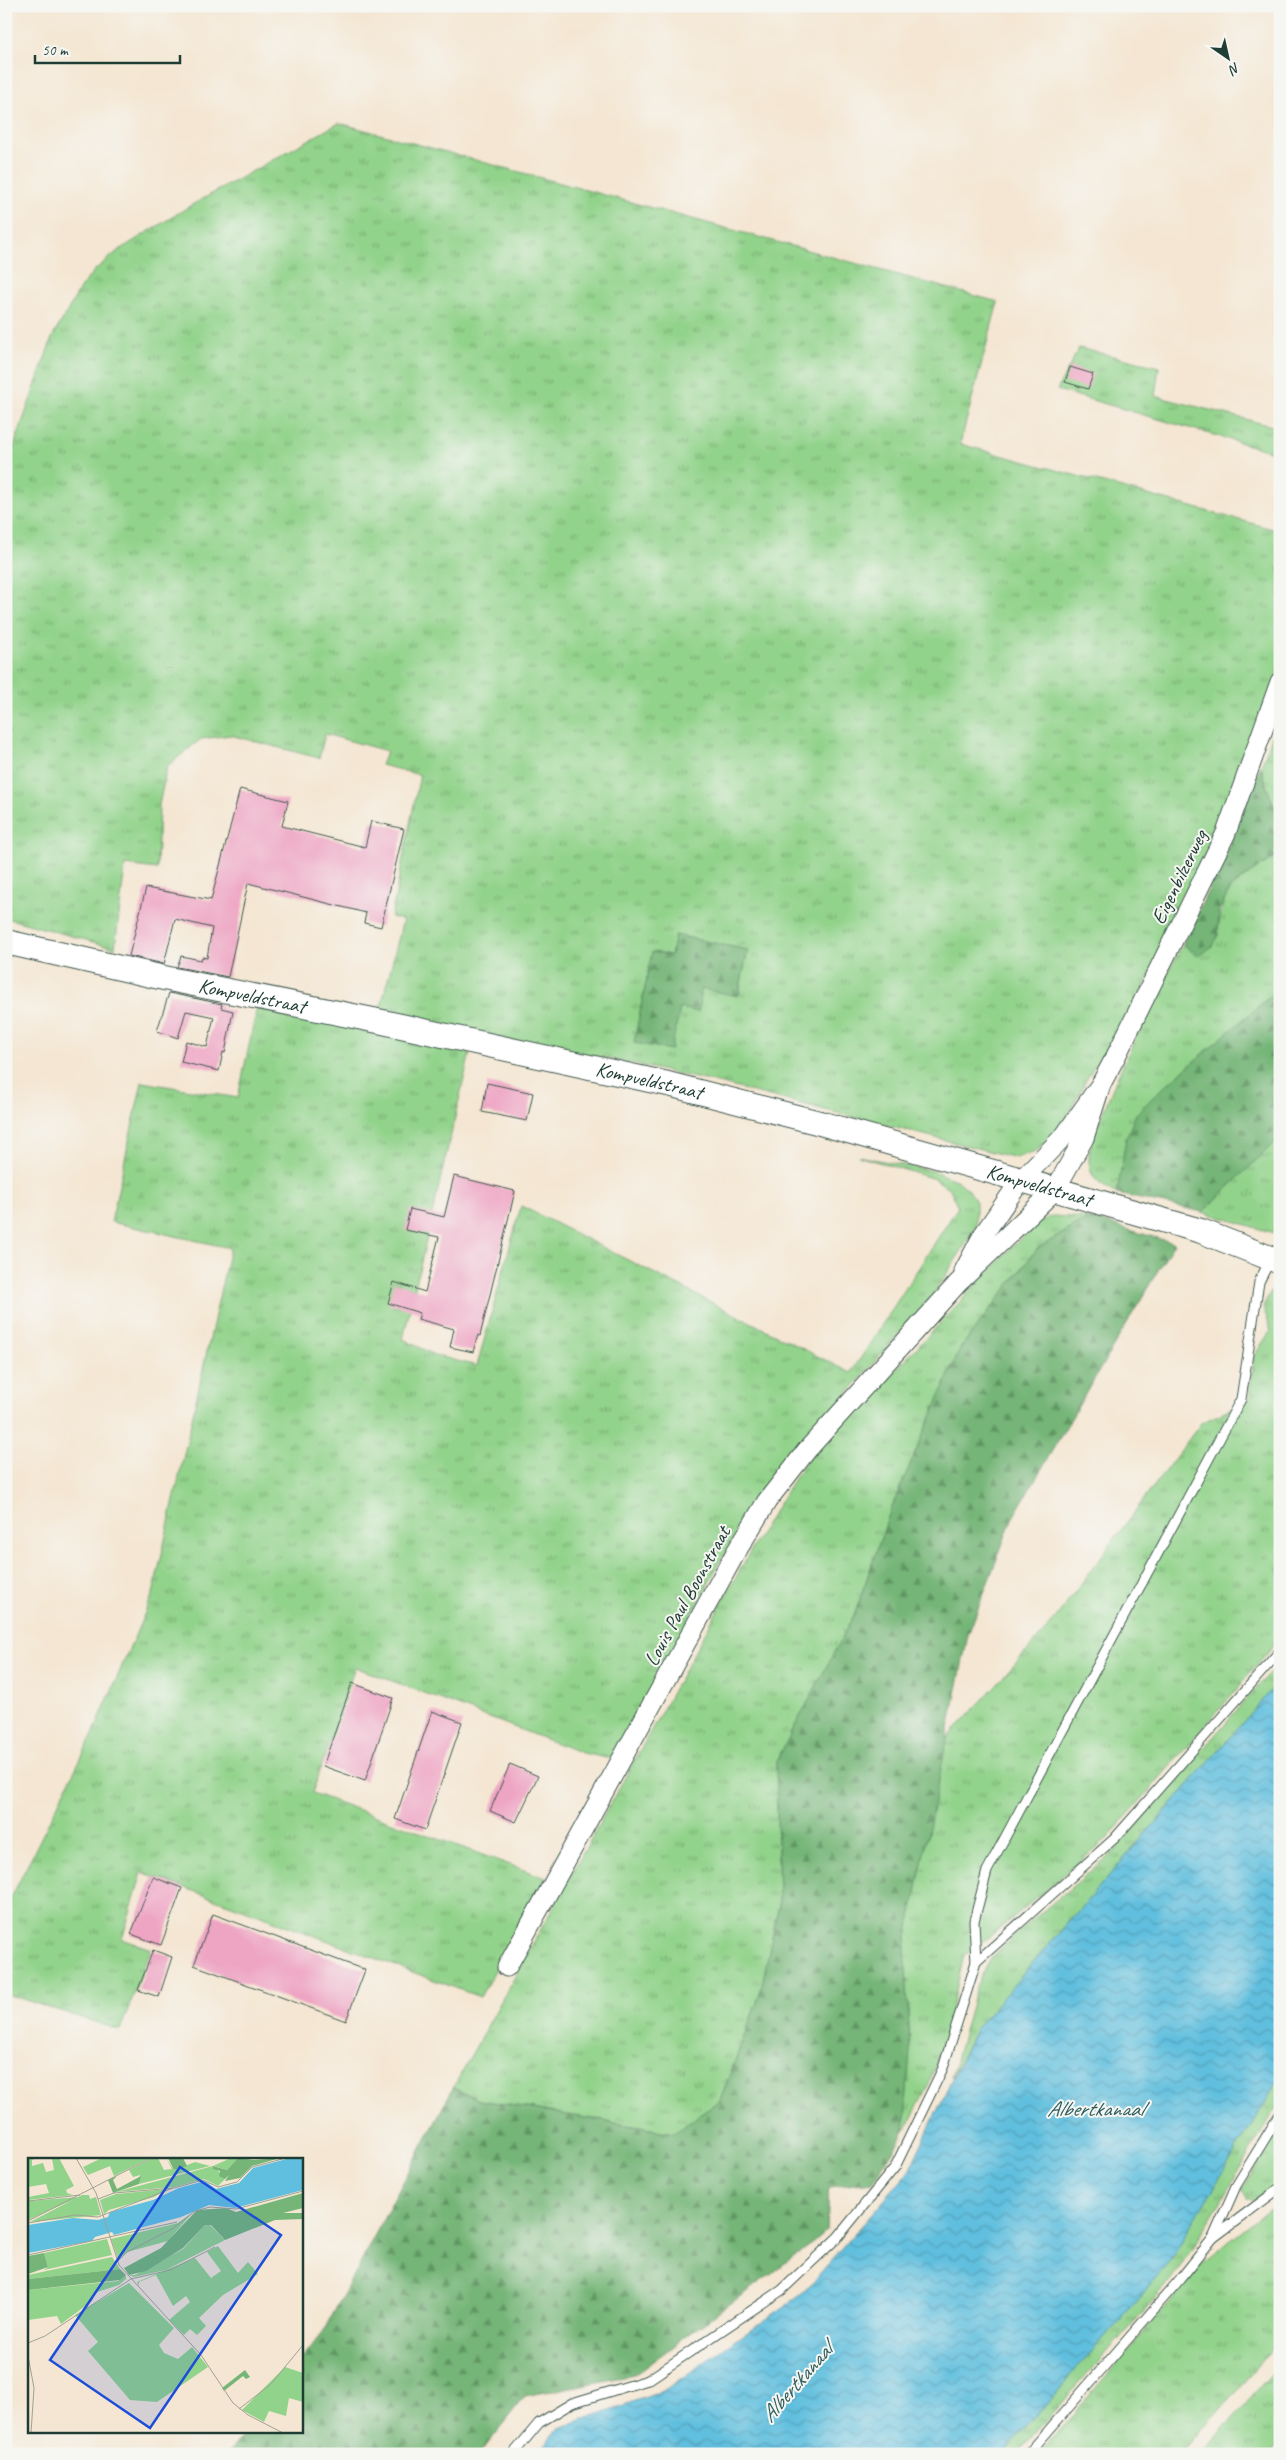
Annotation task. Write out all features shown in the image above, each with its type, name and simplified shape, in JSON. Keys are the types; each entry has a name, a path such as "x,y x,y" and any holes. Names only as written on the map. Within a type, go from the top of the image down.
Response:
{"street":[{"name":"Eigenbilzerweg","path":"1055,1190 1084,1138 1101,1084 1226,833 1280,682"},
{"name":"Kompveldstraat","path":"6,942 164,978 378,1021 668,1084 820,1123 1201,1231 1276,1260"},
{"name":"Eigenbilzerweg","path":"1021,1180 1064,1135 1101,1084"},
{"name":"Louis Paul Boonstraat","path":"958,1283 983,1235 1021,1180"},
{"name":"Louis Paul Boonstraat","path":"507,1967 736,1552 767,1501 807,1450 958,1283 1055,1190"}],"lane":[{"path":"513,2454 539,2422 572,2403 648,2380 782,2290 838,2237 895,2166 943,2068 976,1962 974,1921 988,1871 1241,1399 1259,1282 1276,1260"},
{"path":"976,1962 1115,1838 1280,1651"},
{"path":"1213,2238 1236,2186 1280,2114"},
{"path":"1028,2454 1174,2286 1213,2238 1280,2188"}],"green space":[{"path":"339,123 998,302 960,444 1280,531 1280,666 1218,833 1117,1043 1105,1053 1096,1065 1087,1078 1066,1119 1047,1144 1016,1158 718,1083 629,1063 379,1015 403,920 391,917 420,775 381,765 387,751 325,734 319,758 230,735 201,739 167,766 159,805 157,869 125,865 115,948 6,918 6,469 52,338 81,287 95,270 119,250 190,206","holes":["675,935 747,950 739,995 702,988 634,1043 652,952 671,955"]},
{"path":"1079,348 1159,367 1155,396 1280,428 1280,454 1057,390"},
{"path":"1280,716 1280,819 1267,788 1261,766"},
{"path":"1261,766 1267,788 1280,819 1280,853 1232,886 1219,910 1218,935 1213,946 1198,956 1183,944 1228,848"},
{"path":"1280,853 1280,988 1157,1093 1136,1114 1126,1139 1117,1194 1094,1178 1090,1168 1089,1155 1096,1129 1131,1047 1183,944 1198,956 1218,935 1223,903 1235,884"},
{"path":"675,935 748,950 738,996 702,989 698,1012 680,1008 671,1050 634,1043 652,952 671,955"},
{"path":"1280,988 1280,1137 1203,1212 1117,1194 1126,1139 1136,1114 1157,1093"},
{"path":"257,1007 470,1053 403,1339 434,1355 477,1366 521,1206 851,1373 958,1207 950,1189 935,1179 858,1156 933,1171 958,1181 969,1190 976,1202 976,1225 935,1292 766,1488 718,1565 623,1749 612,1759 582,1753 355,1667 312,1793 546,1878 480,1997 142,1872 122,1939 151,1949 120,2030 6,1994 6,1908 92,1736 153,1594 230,1248 111,1222 142,1082 238,1098"},
{"path":"1280,1137 1280,1235 1203,1212"},
{"path":"1052,1216 1089,1218 1038,1248 961,1347 891,1509 855,1613 776,1762 779,1905 760,1994 720,2101 674,2133 480,2100 453,2088 751,1550 798,1472 818,1446 872,1395 1010,1249 1037,1223"},
{"path":"1089,1218 1174,1243 1012,1519 968,1635 905,1947 910,2050 904,2133 873,2182 829,2187 827,2230 815,2241 634,2375 525,2396 479,2454 228,2454 245,2432 302,2432 302,2359 325,2329 453,2088 480,2100 673,2133 720,2101 760,1994 779,1905 776,1762 855,1613 891,1509 961,1347 1038,1248"},
{"path":"1280,1288 1280,1639 1108,1838 998,1930 964,1955 948,2026 930,2082 904,2133 910,2050 905,1947 946,1740 1048,1628 1201,1423 1249,1400 1254,1356 1271,1330 1263,1307 1272,1290"},
{"path":"1280,1661 1280,1680 976,2028 951,2078 977,1984 992,1957 1026,1925 1109,1856"},
{"path":"1280,2077 1280,2101 1208,2223 1172,2279 1017,2454 1002,2454 1166,2267"},
{"path":"1280,2126 1280,2183 1261,2197 1247,2198 1242,2190"},
{"path":"1280,2201 1280,2341 1180,2454 1039,2454 1206,2260"},
{"path":"1280,2364 1280,2441 1270,2454 1201,2454"}],"water":[{"name":"Albertkanaal","path":"1280,1680 1280,2077 1166,2267 1002,2454 537,2454 559,2428 663,2391 801,2295 908,2173 976,2028"}],"building":[{"path":"1070,367 1093,374 1088,389 1065,382"},
{"path":"240,789 288,801 282,826 365,847 371,821 404,829 381,927 364,923 366,913 248,883 228,977 177,967 181,956 201,960 202,957 207,958 212,928 175,919 164,964 129,956 146,888 211,900"},
{"path":"169,993 222,1004 221,1008 233,1011 225,1053 223,1052 219,1071 181,1062 186,1041 207,1047 214,1017 186,1011 178,1038 157,1031"},
{"path":"487,1083 533,1093 527,1121 482,1112"},
{"path":"454,1176 515,1191 480,1336 478,1335 473,1352 450,1347 454,1329 418,1319 420,1313 388,1303 394,1282 425,1292 439,1237 405,1230 410,1209 444,1217"},
{"path":"352,1683 393,1698 365,1781 323,1766"},
{"path":"432,1711 462,1722 425,1830 395,1819"},
{"path":"510,1764 538,1776 516,1822 490,1811"},
{"path":"153,1877 182,1888 161,1945 131,1934"},
{"path":"213,1914 365,1970 346,2021 194,1965"},
{"path":"153,1950 172,1957 159,1997 138,1990"}]}
